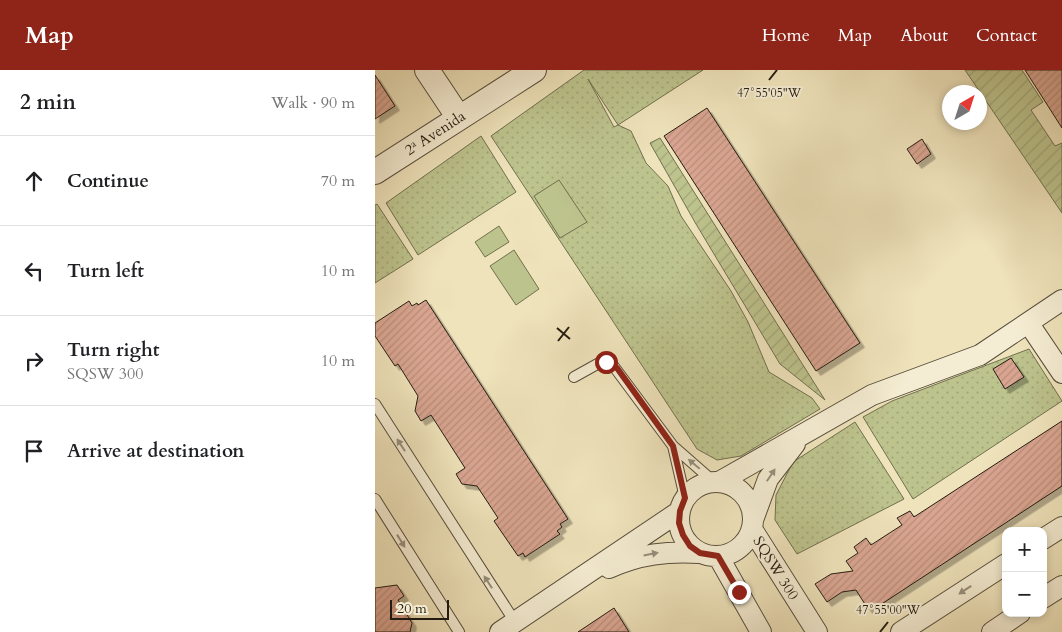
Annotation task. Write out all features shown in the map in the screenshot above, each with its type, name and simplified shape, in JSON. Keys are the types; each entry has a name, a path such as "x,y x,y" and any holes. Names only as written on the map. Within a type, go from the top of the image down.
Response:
{"street":[{"path":"427,70 459,118"},
{"name":"2ª Avenida","path":"375,172 533,70"},
{"path":"508,627 573,584 683,504 703,484 717,482 802,436 871,395 980,355 1029,324 1062,300"},
{"path":"1029,324 1062,373"},
{"path":"573,584 641,556 662,552 709,554 740,548 747,539 768,479 802,436"},
{"path":"717,482 733,486 744,494 751,506 753,524"},
{"path":"683,504 679,523 683,535 690,546 709,554 761,632"},
{"name":"SQSW 300","path":"753,524 817,632"},
{"path":"1047,536 1062,527"},
{"path":"901,632 1002,567"},
{"path":"1047,595 1062,586"},
{"path":"992,632 1014,617"}],"lane":[{"path":"574,378 601,362 612,364 673,446 717,482"},
{"path":"375,404 508,627"},
{"path":"673,446 683,504"},
{"path":"375,499 459,632"}],"green space":[{"path":"584,70 703,70 618,125 631,131 646,163 668,186 681,216 731,291 748,322 769,372 812,398 820,409 741,456 717,460 697,449 491,136","holes":["588,79 618,125 614,127"]},
{"path":"965,70 1022,70 1043,102 1031,110 1055,146 1062,143 1062,213 987,102 987,85 975,85"},
{"path":"481,136 516,192 418,255 386,203"},
{"path":"660,138 825,400 780,364 650,143"},
{"path":"559,180 587,222 560,238 534,196"},
{"path":"377,204 413,259 375,283 375,205"},
{"path":"499,226 509,242 485,257 475,242"},
{"path":"514,250 539,289 516,305 490,266"},
{"path":"1029,349 1062,401 913,499 863,417 892,401"},
{"path":"855,422 904,499 797,554 775,520 776,495 793,462"}],"building":[{"path":"1025,70 1062,70 1062,128"},
{"path":"375,75 395,106 375,119"},
{"path":"707,108 860,343 816,371 664,136"},
{"path":"922,139 931,154 917,164 907,149"},
{"path":"426,300 568,519 560,524 562,527 557,531 560,534 525,557 523,553 518,556 494,521 498,518 477,486 462,484 456,474 465,468 431,415 421,421 415,411 418,396 398,364 395,366 375,336 375,323 409,301 412,306"},
{"path":"1011,358 1024,377 1005,389 993,369"},
{"path":"1062,421 1062,486 874,609 872,606 868,609 856,590 842,592 827,602 815,584 831,574 853,571 846,561 858,553 854,547 866,538 871,545 902,525 897,518 910,511 914,517"},
{"path":"397,585 404,596 398,600 412,623 410,632 375,632 375,588"},
{"path":"614,608 629,632 578,632"}],"route":[{"path":"606,362 617,368 673,446 685,498 680,511 679,523 683,535 690,546 700,553 718,556 739,592"}]}
